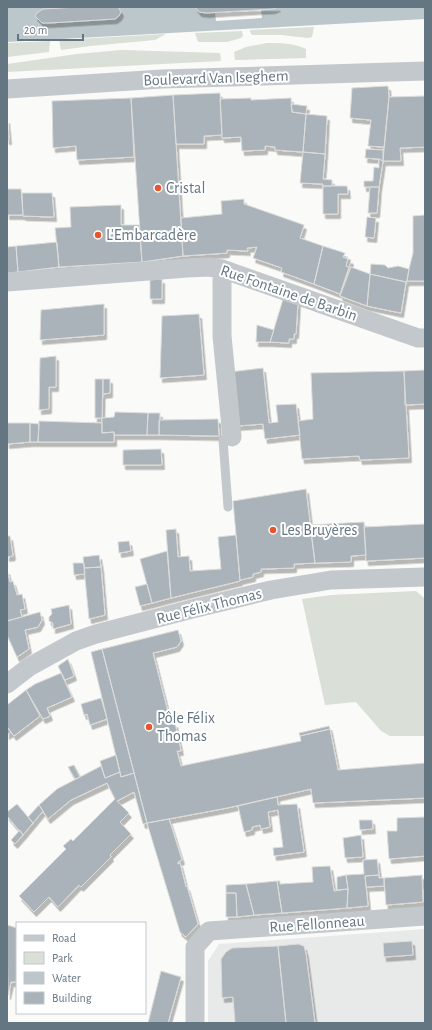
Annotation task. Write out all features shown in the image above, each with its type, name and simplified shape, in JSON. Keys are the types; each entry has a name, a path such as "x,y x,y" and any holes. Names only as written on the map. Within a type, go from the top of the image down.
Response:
{"street":[{"name":"Boulevard Van Iseghem","path":"7,89 162,79 425,71"},
{"name":"Rue Fontaine de Barbin","path":"7,282 209,267 246,276 418,338 425,338"},
{"path":"222,269 222,336 227,438"},
{"name":"Rue Félix Thomas","path":"7,684 29,668 76,641 96,634 192,609 271,590 331,580 425,577"},
{"name":"Rue Fellonneau","path":"195,1023 195,947 209,931 425,916"}],"lane":[{"path":"227,438 228,506"}],"shaded area":[{"path":"425,929 425,1023 208,1023 208,961 219,944"}],"green space":[{"path":"314,27 312,37 308,38 281,35 252,35 250,32 250,30"},
{"path":"242,31 243,36 241,38 227,42 198,42 195,33"},
{"path":"166,34 155,40 61,50 59,40"},
{"path":"50,41 49,52 7,57 7,43"},
{"path":"267,43 287,44 301,47 306,49 306,58 235,60 234,52 246,47"},
{"path":"121,50 220,53 221,61 7,72 7,64 77,54"},
{"path":"416,591 424,598 425,736 390,736 381,731 356,702 325,705 302,599 331,595"}],"water":[{"path":"7,7 425,7 425,19 7,42"}],"pier":[{"path":"261,10 262,18 216,21 215,13"}],"building":[{"path":"118,7 121,12 115,19 49,23 42,23 35,16 43,9"},
{"path":"195,7 278,7 273,9 206,13 199,12"},
{"path":"388,86 389,97 384,147 368,146 371,120 350,118 352,88"},
{"path":"220,93 222,135 204,136 204,144 176,144 173,95"},
{"name":"Cristal","path":"173,95 183,256 142,262 131,98"},
{"path":"425,96 425,147 400,148 401,161 383,161 389,97"},
{"path":"131,98 134,157 77,160 76,146 53,148 52,101"},
{"path":"251,98 251,100 291,98 292,112 306,114 303,152 275,150 275,147 265,146 265,150 242,151 241,137 222,138 220,99"},
{"path":"291,104 307,106 306,114 292,112"},
{"path":"306,114 327,116 325,154 303,152"},
{"path":"7,119 9,140 7,140"},
{"path":"366,149 383,150 383,161 379,159 365,158"},
{"path":"303,152 325,154 323,179 332,180 332,186 300,183"},
{"path":"379,159 383,161 379,187 364,187 364,181 373,181 374,167 379,168"},
{"path":"323,186 347,186 348,194 338,194 338,214 323,214"},
{"path":"370,187 379,187 377,213 368,213"},
{"path":"7,189 21,189 23,215 7,215"},
{"path":"22,193 52,193 54,217 23,216"},
{"path":"244,199 244,204 304,225 300,238 323,246 314,284 281,272 282,268 253,258 257,247 247,248 248,251 227,250 227,253 183,256 181,218 222,214 221,201"},
{"name":"L'Embarcadère","path":"121,205 121,225 139,225 142,262 59,267 55,228 71,227 70,207"},
{"path":"425,215 425,281 407,281 413,253 413,216"},
{"path":"367,217 376,218 374,238 365,237"},
{"path":"57,242 59,267 18,272 16,246"},
{"path":"16,246 18,272 7,273 7,247"},
{"path":"323,246 345,253 343,257 348,259 346,266 349,267 340,294 314,284"},
{"path":"348,259 351,260 349,267 346,266"},
{"path":"371,264 385,265 388,268 398,266 409,269 407,281 370,274"},
{"path":"351,267 370,274 367,306 340,296"},
{"path":"370,274 406,282 401,313 367,306"},
{"path":"162,279 162,299 150,299 150,280"},
{"path":"284,296 298,301 296,334 294,334 294,339 289,339 289,343 270,342"},
{"path":"104,304 104,335 40,340 41,310"},
{"path":"199,314 204,375 160,378 162,316"},
{"path":"257,325 274,330 270,342 256,342"},
{"path":"56,356 56,387 49,387 49,409 39,410 40,358"},
{"path":"263,368 269,423 278,422 276,405 296,404 300,435 265,439 263,424 237,426 230,372"},
{"path":"425,370 425,404 405,405 404,371"},
{"path":"404,371 409,458 360,460 359,456 302,459 298,421 313,419 311,373"},
{"path":"95,379 103,379 102,418 95,418"},
{"path":"103,379 110,379 110,393 103,394"},
{"path":"115,412 148,413 147,435 114,435 114,432 102,433 102,418 114,417"},
{"path":"148,413 160,413 159,435 147,435"},
{"path":"218,419 219,436 159,435 159,420"},
{"path":"39,421 102,423 102,433 114,432 114,442 38,442"},
{"path":"7,423 30,423 30,442 7,444"},
{"path":"30,423 39,424 38,442 30,442"},
{"path":"161,449 162,465 123,465 123,450"},
{"name":"Les Bruyères","path":"306,489 315,563 294,564 294,568 261,569 261,572 253,574 253,577 240,580 233,501"},
{"path":"364,522 366,555 351,556 351,562 315,563 310,525"},
{"path":"425,524 425,558 366,561 364,527"},
{"path":"176,529 178,557 189,556 190,571 221,569 218,537 236,535 240,581 171,598 166,530"},
{"path":"7,536 10,536 13,556 7,557"},
{"path":"129,541 131,551 119,553 118,542"},
{"path":"167,551 171,598 152,603 140,559"},
{"path":"99,555 101,567 84,568 83,557"},
{"path":"73,563 84,563 85,574 74,575"},
{"path":"101,567 105,615 89,619 84,568"},
{"path":"7,570 10,582 13,581 17,595 22,594 25,609 20,610 22,617 7,621"},
{"path":"147,584 152,603 140,606 135,587"},
{"path":"69,605 71,624 53,629 53,623 49,621 49,617 52,614 51,609"},
{"path":"40,612 42,620 38,627 25,630 29,649 17,657 7,635 7,621"},
{"name":"Pôle Félix Thomas","path":"178,630 181,641 177,647 153,653 171,724 175,723 181,751 177,751 181,766 301,741 300,736 330,729 338,770 425,763 425,798 313,803 311,789 227,808 147,823 102,649"},
{"path":"102,649 134,773 121,777 91,652"},
{"path":"68,659 74,676 65,680 58,666"},
{"path":"61,673 72,697 47,708 50,716 43,719 26,690 35,684"},
{"path":"26,690 40,716 14,736 7,727 7,705"},
{"path":"101,698 107,719 90,725 87,714 84,715 81,704"},
{"path":"329,726 330,729 300,736 299,733"},
{"path":"7,727 11,732 7,735"},
{"path":"116,755 120,772 105,778 100,761"},
{"path":"74,765 80,777 75,779 68,767"},
{"path":"101,766 105,778 120,772 121,777 134,773 147,823 143,824 134,792 117,801 129,813 120,822 131,834 110,855 111,857 81,887 79,885 58,907 49,897 34,912 19,896 66,849 63,846 71,839 73,841 115,799 107,783 71,800 48,819 39,805 57,789"},
{"path":"277,797 278,805 297,804 304,852 274,856 273,848 283,847 278,810 268,812 270,827 261,829 260,825 252,827 252,830 244,832 238,806"},
{"path":"17,804 33,823 23,835 7,816 7,812"},
{"path":"39,805 43,811 33,823 28,817"},
{"path":"425,817 425,856 389,859 387,831 397,831 397,818"},
{"path":"169,819 182,860 178,862 178,864 180,863 198,924 186,937 180,932 147,823"},
{"path":"359,820 372,820 373,829 360,830"},
{"path":"20,830 23,835 15,844 11,840"},
{"path":"361,835 363,857 345,858 343,838"},
{"path":"377,859 379,875 365,876 368,906 347,908 348,889 346,875 364,874 363,860"},
{"path":"330,866 334,891 348,889 347,908 282,913 277,881 280,881 280,884 313,882 312,867"},
{"path":"346,875 348,889 337,890 337,877"},
{"path":"379,875 379,878 384,878 384,886 366,887 365,876"},
{"path":"422,875 423,902 386,905 384,878"},
{"path":"277,881 282,913 254,915 246,884"},
{"path":"246,884 254,915 237,917 236,893 226,893 226,885"},
{"path":"226,893 236,893 237,917 226,917"},
{"path":"7,925 16,928 16,982 11,982 8,995"},
{"path":"412,941 413,955 384,957 383,943"},
{"path":"298,944 304,946 306,954 315,1023 286,1023 278,946"},
{"path":"278,946 286,1023 235,1023 233,997 222,998 221,959 226,952 232,948"},
{"path":"161,971 181,977 168,1023 148,1023"}],"place":[{"name":"Cristal","path":"158,188"},
{"name":"L'Embarcadère","path":"98,235"},
{"name":"Les Bruyères","path":"273,530"},
{"name":"Pôle Félix Thomas","path":"149,727"}]}
